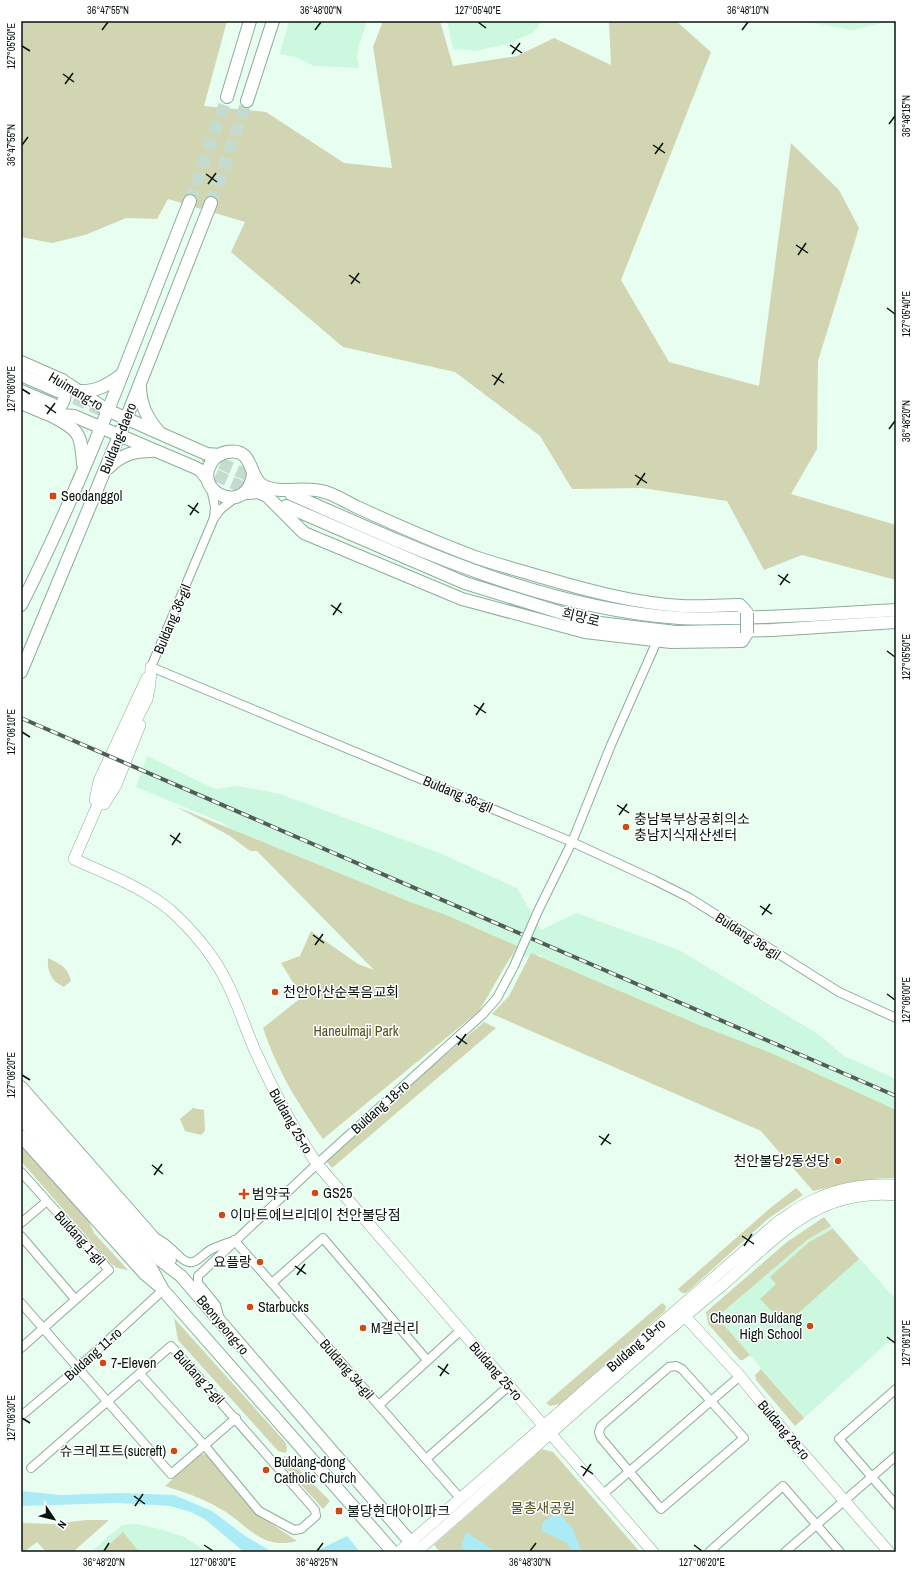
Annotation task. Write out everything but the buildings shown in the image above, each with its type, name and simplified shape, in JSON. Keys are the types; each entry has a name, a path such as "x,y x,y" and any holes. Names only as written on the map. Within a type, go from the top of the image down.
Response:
{"main road":[{"path":"228,97 250,21"},
{"path":"247,101 273,21"},
{"name":"Buldang-daero","path":"21,605 49,550 83,469 190,201"},
{"name":"Buldang-daero","path":"21,672 120,435 211,203"},
{"name":"Huimang-ro","path":"21,362 60,386 78,392 107,410 126,419 207,454 220,455"},
{"path":"21,375 60,386 66,391 66,396 62,405 51,410"},
{"path":"78,392 91,392 103,388 120,376"},
{"path":"140,384 140,402 148,420 161,434"},
{"name":"Huimang-ro","path":"21,391 51,410 77,433 82,444 83,469"},
{"name":"Huimang-ro","path":"21,403 74,416 120,435 194,467 204,475 210,484"},
{"path":"104,472 118,458 135,451 154,450"},
{"path":"241,495 253,480 252,466 241,454 227,452 220,455 210,466 210,484 223,496 241,495 258,492 267,496 304,533 462,598 584,632 671,642 742,641 747,633 747,613 740,605 680,606 596,593 478,558 401,527 321,491 271,488 260,484 253,473"},
{"path":"291,494 393,540 475,572 596,607 680,618 767,617 896,610"},
{"name":"희망로","path":"286,506 466,583 592,622 676,632 772,630 896,622"},
{"path":"21,1087 151,1235 181,1276"},
{"name":"Beonyeong-ro","path":"21,1104 160,1259 181,1276 415,1549"},
{"name":"Beonyeong-ro","path":"21,1118 151,1268 163,1290 393,1552"},
{"path":"21,1136 145,1274 163,1290"}],"street":[{"name":"Buldang 36-gil","path":"210,484 215,507 214,518"},
{"name":"Buldang 36-gil","path":"241,495 224,506 214,518 151,667 572,842 688,897 839,992 896,1018"},
{"name":"Buldang 18-ro","path":"220,1323 216,1305 198,1283 198,1276 234,1240 482,1014 497,998 514,966 538,911 572,842 611,746 657,640"},
{"path":"90,822 127,738 147,699 151,667"},
{"path":"90,822 99,781 151,667"},
{"name":"Buldang 25-ro","path":"90,822 74,859 145,893 169,910 197,937 222,973 281,1107 296,1134 317,1164 510,1385 602,1495 653,1552"},
{"name":"Buldang 1-gil","path":"21,1172 109,1270 21,1348"},
{"name":"Buldang 19-ro","path":"399,1552 415,1549 551,1434 779,1221 814,1200 851,1189 881,1184 896,1185"},
{"name":"Buldang 19-ro","path":"415,1549 460,1498 543,1425 681,1312 784,1232 816,1210 861,1196 896,1195"},
{"path":"21,1223 47,1201"},
{"path":"151,1235 169,1245 179,1257 187,1262 197,1261 210,1250 234,1240"},
{"path":"21,1236 75,1299"},
{"path":"272,1282 322,1238 428,1360"},
{"name":"Buldang 34-gil","path":"234,1240 460,1498"},
{"name":"Buldang 11-ro","path":"21,1416 78,1368 163,1290"},
{"path":"21,1303 171,1474 205,1446 236,1418 315,1510 316,1516 311,1522 301,1529 294,1530 259,1511 205,1446 140,1374"},
{"name":"Buldang 26-ro","path":"681,1312 740,1376 788,1436 889,1552"},
{"path":"379,1405 461,1330"},
{"name":"Buldang 2-gil","path":"31,1468 171,1346 236,1418"},
{"path":"676,1366 682,1370 710,1401 744,1438 661,1509 601,1438 599,1432 601,1426 669,1367 676,1366"},
{"path":"602,1495 740,1376"},
{"path":"426,1459 510,1385"},
{"path":"896,1389 839,1439 896,1505"},
{"path":"785,1552 816,1523 896,1456"},
{"path":"709,1552 783,1486 840,1552"}],"shaded area":[{"path":"289,21 367,21 359,45 357,57 359,68 314,66 296,57 280,54"},
{"path":"447,21 542,21 534,32 507,44 475,51 453,49"},
{"path":"802,21 890,21 853,30"},
{"path":"147,756 215,789 238,786 280,794 437,852 517,888 541,930 576,913 679,950 818,1034 844,1056 896,1079 896,1111 538,982 542,955 507,958 307,888 221,822 136,787"},
{"name":"Cheonan Buldang High School","path":"831,1226 896,1300 896,1335 804,1418 717,1317 807,1240"},
{"path":"136,1524 160,1529 184,1537 208,1552 91,1552 122,1525"}],"green space":[{"path":"21,21 227,21 204,106 266,112 344,163 392,168 373,47 383,21 440,21 453,66 517,56 554,38 611,65 609,21 676,21 711,52 621,280 669,362 759,386 791,143 839,190 859,228 818,361 817,449 791,494 896,525 896,580 802,555 764,570 727,501 642,488 572,489 540,436 455,372 343,347 231,252 245,222 168,199 157,219 126,218 85,235 52,243 21,237"},
{"name":"Haneulmaji Park","path":"177,807 410,902 446,915 517,946 479,1011 323,1139 289,1086 275,1059 263,1028 302,997 281,963 300,956 311,931 358,964 374,970 257,851 250,851 230,836"},
{"path":"531,953 699,1025 771,1053 896,1110 896,1178 865,1180 813,1191 761,1131 492,1014 509,996"},
{"path":"48,958 60,964 68,972 71,981 64,987 56,982 51,976 48,968"},
{"path":"484,1022 496,1028 332,1168 326,1161 327,1156"},
{"path":"193,1108 204,1110 205,1131 201,1135 185,1131 180,1119"},
{"path":"21,1143 86,1216 94,1233 128,1270 117,1268 109,1262 21,1161"},
{"path":"796,1188 803,1195 769,1218 686,1293 682,1293 678,1289 769,1209"},
{"path":"824,1217 831,1226 807,1240 717,1317 750,1355 743,1360 740,1360 708,1324 706,1312 787,1242"},
{"path":"833,1229 859,1259 785,1325 760,1299 776,1284 770,1277 809,1242"},
{"path":"662,1303 666,1306 665,1311 560,1404 550,1406 546,1403"},
{"path":"174,1318 286,1443 287,1450 285,1453 278,1451 178,1340"},
{"path":"761,1369 804,1418 795,1426 756,1380 755,1375"},
{"name":"물총새공원","path":"542,1449 553,1452 640,1552 440,1552 434,1545"},
{"path":"199,1455 207,1455 256,1513 297,1541 284,1543 263,1539 213,1504 165,1486"},
{"path":"285,1456 330,1501 323,1509 279,1460"},
{"path":"86,1520 109,1520 73,1552 46,1552 37,1542 24,1552 21,1552 21,1523 54,1524"},
{"path":"123,1532 139,1552 101,1552"}],"water":[{"path":"21,1491 61,1495 119,1493 174,1495 212,1511 244,1535 272,1552 244,1552 206,1520 191,1512 170,1506 117,1503 21,1506"},
{"path":"553,1515 560,1515 572,1527 582,1552 571,1552 567,1543 542,1531 542,1523"},
{"path":"466,1532 496,1552 473,1552 461,1548"},
{"path":"347,1536 360,1552 314,1552"}],"tunnel":[{"path":"190,201 227,97"},
{"path":"211,203 247,101"},
{"path":"58,391 103,411"},
{"path":"204,456 261,481"},
{"path":"199,468 256,493"}],"railway":[{"path":"21,718 896,1096"}],"place":[{"name":"Seodanggol","path":"53,496"},
{"name":"충남북부상공회의소 충남지식재산센터","path":"626,827"},
{"name":"천안아산순복음교회","path":"275,992"},
{"name":"천안불당2동성당","path":"838,1161"},
{"name":"GS25","path":"315,1193"},
{"name":"범약국","path":"244,1194"},
{"name":"이마트에브리데이 천안불당점","path":"222,1215"},
{"name":"요플랑","path":"260,1262"},
{"name":"Starbucks","path":"250,1307"},
{"name":"Cheonan Buldang High School","path":"810,1326"},
{"name":"M갤러리","path":"363,1328"},
{"name":"7-Eleven","path":"103,1363"},
{"name":"슈크레프트(sucreft)","path":"174,1451"},
{"name":"Buldang-dong Catholic Church","path":"266,1470"},
{"name":"불당현대아이파크","path":"339,1511"}]}
